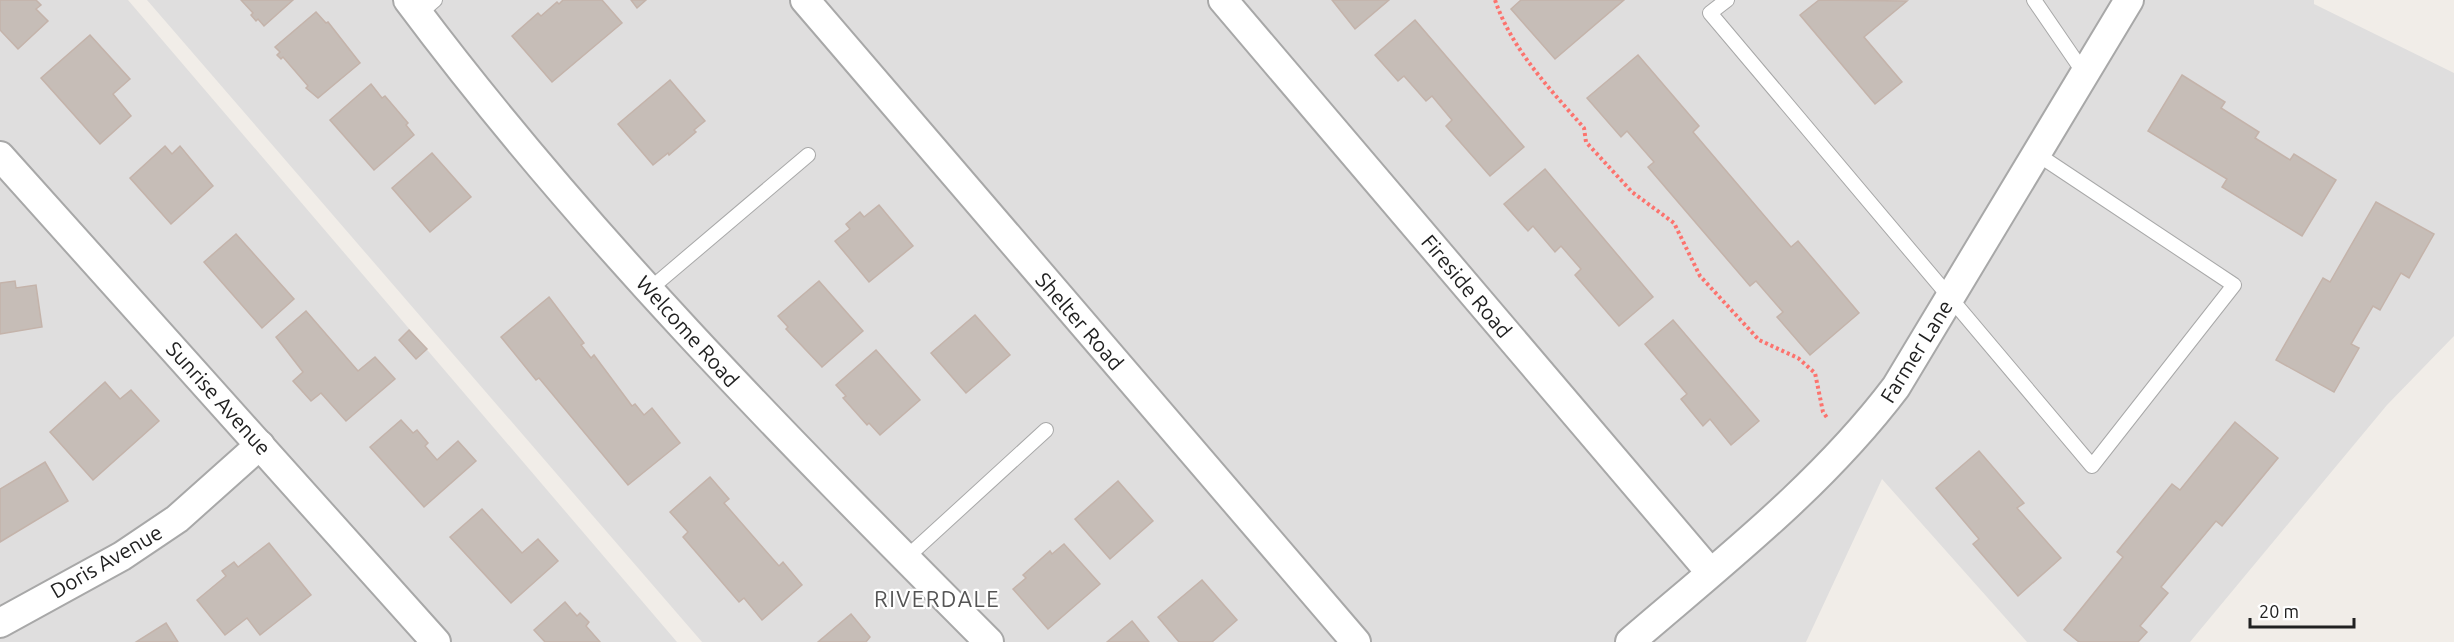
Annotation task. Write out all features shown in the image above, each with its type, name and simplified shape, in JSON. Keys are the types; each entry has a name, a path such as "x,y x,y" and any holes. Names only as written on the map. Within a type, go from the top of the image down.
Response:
{"street":[{"name":"Shelter Road","path":"805,0 1346,638"},
{"name":"Fireside Road","path":"1223,0 1710,572"},
{"name":"Farmer Lane","path":"1630,642 1846,448 1896,387 2129,0"},
{"name":"Welcome Road","path":"421,5 518,140 719,368 989,642"},
{"name":"Sunrise Avenue","path":"0,156 435,642"},
{"name":"Doris Avenue","path":"0,623 122,556 177,519 260,445"}],"lane":[{"path":"1727,0 1710,13 2092,466 2234,285 2037,154"},
{"path":"2034,0 2084,74"},
{"path":"650,289 808,155"},
{"path":"906,558 1046,430"}],"path":[{"path":"1495,0 1500,16 1531,67 1584,128 1586,142 1632,192 1674,223 1700,276 1759,340 1798,358 1815,373 1823,412 1846,448"}],"shaded area":[{"path":"0,0 128,0 677,642 0,642"},
{"path":"147,0 2314,0 2314,4 2454,73 2454,336 2387,405 2190,642 2027,642 1882,479 1806,642 702,642"}],"building":[{"path":"0,0 36,0 41,5 36,9 48,21 18,49 0,30"},
{"path":"241,0 293,0 264,26 258,19 256,21 251,15 253,13"},
{"path":"563,0 602,0 622,23 552,82 512,36 538,13 541,16 557,2 559,4"},
{"path":"631,0 646,0 637,8"},
{"path":"1332,0 1389,0 1355,29"},
{"path":"1521,0 1624,0 1555,59 1511,9"},
{"path":"1819,0 1907,1 1864,37 1902,82 1875,104 1800,15"},
{"path":"316,12 326,23 328,22 360,63 318,98 306,88 308,86 283,57 281,59 277,55 280,52 275,47"},
{"path":"1415,20 1524,147 1490,176 1446,126 1452,120 1432,96 1426,101 1404,76 1398,81 1375,55"},
{"path":"90,35 130,79 113,94 131,116 100,144 41,78"},
{"path":"1638,55 1699,126 1693,132 1791,247 1798,241 1859,313 1810,355 1777,317 1783,312 1756,281 1750,286 1648,167 1654,162 1627,131 1621,137 1587,98"},
{"path":"2182,75 2225,102 2221,108 2259,132 2255,138 2290,160 2294,154 2336,180 2302,236 2222,187 2227,179 2148,131"},
{"path":"670,80 705,121 694,130 696,132 669,155 668,153 653,165 618,124"},
{"path":"371,84 382,98 385,96 408,123 406,125 414,135 374,170 330,120"},
{"path":"165,146 172,154 180,146 213,186 171,224 130,178"},
{"path":"432,153 471,197 430,232 392,188"},
{"path":"1545,169 1653,297 1619,326 1575,275 1581,269 1561,246 1555,252 1533,226 1528,231 1504,204"},
{"path":"2376,202 2434,234 2409,278 2401,273 2380,310 2373,306 2351,344 2359,348 2334,392 2276,360 2323,278 2330,282"},
{"path":"879,205 913,246 869,282 835,241 850,229 846,224 860,212 864,217"},
{"path":"236,234 294,299 262,328 204,262"},
{"path":"15,281 16,288 36,285 42,327 0,334 0,283"},
{"path":"819,281 863,331 822,367 786,329 788,327 778,316"},
{"path":"549,297 584,343 581,345 591,358 594,355 632,406 635,404 644,415 652,408 680,443 628,485 539,378 536,380 501,337"},
{"path":"306,311 358,371 375,357 395,379 346,421 321,393 311,401 293,381 303,372 276,337"},
{"path":"975,315 1010,355 966,393 931,353"},
{"path":"1673,320 1759,421 1731,445 1710,419 1703,426 1681,399 1687,394 1645,344"},
{"path":"409,330 427,349 416,359 399,340"},
{"path":"876,350 920,400 880,435 869,423 867,425 843,398 846,396 836,385"},
{"path":"105,382 120,399 131,390 159,421 93,480 50,432"},
{"path":"401,420 413,433 417,430 428,443 425,446 437,460 458,441 476,461 424,507 370,447"},
{"path":"2235,422 2278,458 2222,526 2216,521 2161,587 2168,593 2140,626 2147,632 2138,642 2079,642 2064,630 2123,557 2117,552 2172,484 2180,490"},
{"path":"1979,451 2024,503 2017,508 2061,558 2018,596 1973,544 1979,539 1936,488"},
{"path":"45,462 68,501 0,542 0,489"},
{"path":"710,477 729,499 724,503 779,566 783,562 802,585 762,620 744,598 739,602 683,537 688,532 670,512"},
{"path":"1118,481 1153,521 1110,559 1075,519"},
{"path":"482,509 522,553 538,539 558,561 511,603 450,537"},
{"path":"269,543 311,595 260,635 247,618 225,635 197,600 226,576 222,571 234,562 238,567"},
{"path":"1064,544 1100,584 1048,629 1013,589 1026,578 1023,575 1050,551 1052,554"},
{"path":"1202,580 1237,620 1212,642 1179,642 1158,617"},
{"path":"565,602 577,616 580,613 589,622 586,626 600,642 545,642 534,630"},
{"path":"851,614 870,637 866,642 818,642"},
{"path":"1132,621 1149,642 1107,642"},
{"path":"166,623 178,642 136,642"}],"district":[{"name":"RIVERDALE","path":"937,598"}]}
